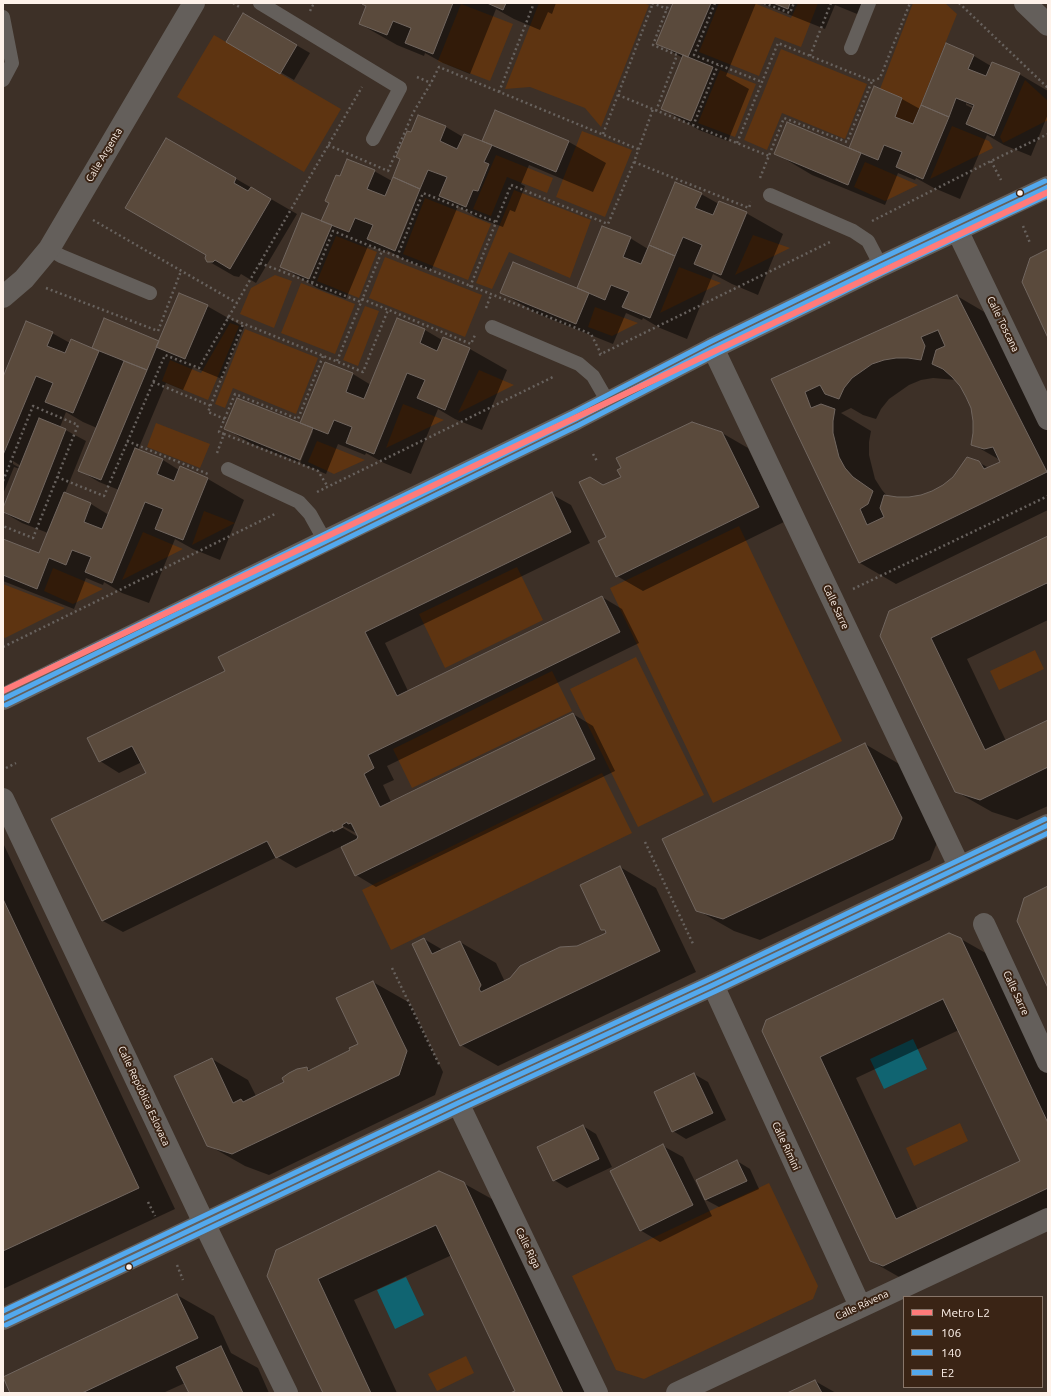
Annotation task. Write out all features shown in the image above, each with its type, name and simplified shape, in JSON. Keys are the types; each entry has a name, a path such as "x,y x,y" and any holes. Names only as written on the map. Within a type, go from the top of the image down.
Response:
{"street":[{"name":"Calle Argenta","path":"3,297 24,279 49,249 194,3"},
{"path":"1025,3 1048,25"},
{"path":"3,699 576,419 713,348 1048,187"},
{"name":"Calle Toscana","path":"957,230 1048,419"},
{"name":"Calle Sarre","path":"713,348 960,866"},
{"name":"Calle República Eslovaca","path":"3,799 204,1223 287,1393"},
{"path":"3,1319 458,1103 713,985 1048,825"},
{"name":"Calle Sarre","path":"984,924 1048,1062"},
{"name":"Calle Rímini","path":"713,985 860,1306"},
{"name":"Calle Riga","path":"458,1103 597,1393"},
{"name":"Calle Rávena","path":"677,1393 1048,1218"}],"lane":[{"path":"851,48 869,3"},
{"path":"265,4 400,88 373,139"},
{"path":"3,17 12,63 3,80"},
{"path":"770,195 853,230 868,241 881,266"},
{"path":"49,249 61,256 150,294"},
{"path":"492,327 579,364 593,376 608,402"},
{"path":"228,469 299,502 310,514 324,541"}],"path":[{"path":"233,3 246,11"},
{"path":"499,92 534,3"},
{"path":"603,134 653,3 667,9"},
{"path":"470,287 511,184 608,224 677,55 653,45 669,3"},
{"path":"715,3 694,55 762,82"},
{"path":"764,3 790,14 794,3"},
{"path":"810,56 831,3"},
{"path":"737,143 778,42 872,81 880,78 910,3"},
{"path":"960,3 1048,88"},
{"path":"693,126 718,65"},
{"path":"328,145 388,171 413,113 439,67 638,149"},
{"path":"58,477 104,496 165,355 199,368 227,317 237,303 365,81"},
{"path":"634,162 748,208 784,118 847,142 872,81"},
{"path":"618,95 769,156"},
{"path":"596,356 1048,134"},
{"path":"991,161 1001,180"},
{"path":"756,189 770,195"},
{"path":"397,257 423,193 496,222"},
{"path":"91,219 237,303"},
{"path":"1023,226 1030,243"},
{"path":"312,283 334,231 470,287 591,334 600,354"},
{"path":"337,361 382,251"},
{"path":"260,263 362,300 471,344 477,330"},
{"path":"46,287 158,331 182,271"},
{"path":"485,309 491,295"},
{"path":"227,317 363,372 388,310"},
{"path":"225,418 208,412 243,324"},
{"path":"224,434 219,432 235,394 298,418 323,356"},
{"path":"153,382 211,406"},
{"path":"3,481 32,406 78,425 32,538 3,526"},
{"path":"593,454 597,461"},
{"path":"832,598 1048,496"},
{"path":"6,768 16,763"},
{"path":"645,842 694,946"},
{"path":"392,968 440,1066"},
{"path":"148,1202 155,1216"},
{"path":"177,1265 183,1280"}],"shaded area":[{"path":"539,3 643,3 649,5 601,127 585,108 530,87 505,89"},
{"path":"719,3 754,3 791,18 798,3 818,3 801,47 775,37 759,76 699,52"},
{"path":"913,3 945,3 957,14 913,124 895,117 902,98 880,89"},
{"path":"461,4 513,24 490,81 438,61"},
{"path":"214,35 341,109 304,172 177,97"},
{"path":"781,49 867,84 845,139 782,113 767,150 744,140"},
{"path":"720,70 756,84 735,137 698,123"},
{"path":"1025,80 1048,101 1048,120 1003,143 1000,137"},
{"path":"952,126 989,141 993,148 930,179"},
{"path":"582,131 632,150 605,217 556,197"},
{"path":"496,155 553,178 547,193 507,177 491,216 473,209"},
{"path":"865,162 918,185 885,201 854,187"},
{"path":"514,190 591,220 570,278 509,252 492,289 476,283"},
{"path":"425,198 491,224 468,280 403,254"},
{"path":"753,235 790,248 735,275"},
{"path":"336,236 377,252 359,298 317,281"},
{"path":"385,257 482,295 465,337 369,298"},
{"path":"679,267 721,283 660,313"},
{"path":"275,275 292,281 274,328 240,314 251,288"},
{"path":"301,283 355,304 335,354 281,333"},
{"path":"365,306 379,311 358,366 343,360"},
{"path":"595,307 638,323 612,336 588,327"},
{"path":"230,323 239,326 208,400 162,381 170,360 201,373"},
{"path":"245,329 318,358 296,414 233,388 225,408 215,404"},
{"path":"479,370 514,385 458,413"},
{"path":"403,404 444,420 386,448"},
{"path":"156,423 210,444 200,468 147,447"},
{"path":"317,441 365,460 334,474 308,462"},
{"path":"204,511 235,523 192,545"},
{"path":"739,526 842,741 713,803 610,588"},
{"path":"143,532 183,549 122,580"},
{"path":"517,567 543,620 445,668 419,614"},
{"path":"53,568 103,589 73,604 44,591"},
{"path":"3,584 65,608 5,638 3,637"},
{"path":"1035,650 1044,669 999,690 990,671"},
{"path":"636,657 704,795 638,827 570,689"},
{"path":"552,671 572,711 412,788 393,749"},
{"path":"602,773 632,833 391,950 362,890"},
{"path":"960,1123 968,1141 914,1166 906,1148"},
{"path":"769,1183 818,1286 813,1299 644,1379 616,1370 572,1276"},
{"path":"466,1356 474,1373 437,1391 428,1374"}],"water":[{"path":"913,1039 927,1069 884,1089 870,1059"},
{"path":"406,1277 424,1315 395,1329 377,1290"}],"building":[{"path":"453,3 433,54 405,43 411,28 393,21 387,35 359,24 366,6 362,4"},
{"path":"487,3 506,3 503,10"},
{"path":"673,3 711,3 688,57 656,44"},
{"path":"773,3 790,3 788,9"},
{"path":"243,13 297,45 280,74 226,42"},
{"path":"946,43 974,55 968,69 986,76 992,62 1020,73 994,136 966,124 974,105 956,98 949,117 921,105"},
{"path":"683,55 713,67 691,121 661,109"},
{"path":"874,86 902,98 895,117 913,124 921,105 949,117 923,179 896,167 902,152 884,145 878,160 849,148"},
{"path":"495,110 569,141 556,172 482,141"},
{"path":"418,115 446,126 440,141 457,149 464,134 492,145 484,162 489,164 478,191 473,190 466,207 439,196 447,177 428,170 420,189 393,177 400,159 396,157 407,131 411,132"},
{"path":"787,122 861,153 848,185 774,154"},
{"path":"166,138 236,178 234,183 248,191 251,187 271,199 230,269 215,260 213,262 207,262 205,258 206,255 125,208"},
{"path":"347,159 375,170 367,189 385,196 393,177 420,189 395,251 367,239 373,225 355,218 349,232 321,221 329,203 325,201 336,175 340,176"},
{"path":"675,182 702,193 695,208 713,215 719,201 747,212 721,275 694,264 702,245 683,237 675,256 649,245"},
{"path":"302,213 332,225 309,279 280,267"},
{"path":"602,226 631,237 623,257 641,264 649,245 675,256 650,318 622,307 629,292 611,285 605,300 577,288"},
{"path":"1048,249 1048,338 1022,282 1030,258"},
{"path":"513,262 589,293 576,324 500,293"},
{"path":"179,293 208,305 185,359 156,347"},
{"path":"957,295 1047,472 859,563 771,379","holes":["938,330 945,346 936,350 932,364 943,369 952,377 960,386 966,397 971,408 973,421 971,445 984,449 993,447 1000,462 984,469 979,461 967,457 953,477 932,491 909,497 884,495 880,508 884,517 867,525 860,509 868,504 873,491 853,477 845,468 839,457 833,433 835,409 821,404 811,408 805,392 820,385 825,394 839,399 844,388 852,378 872,364 896,358 921,360 925,346 921,337"]},
{"path":"104,318 159,341 147,370 92,348"},
{"path":"397,318 425,329 420,343 437,351 443,337 470,348 445,410 417,398 425,380 407,373 374,454 346,443 352,427 334,420 328,434 300,423 325,362 353,373 346,392 364,399"},
{"path":"26,321 53,332 47,346 65,353 71,339 99,351 73,413 45,402 53,383 36,376 3,455 3,377"},
{"path":"124,361 147,370 101,480 78,471"},
{"path":"237,398 313,428 300,460 224,429"},
{"path":"39,418 66,429 29,523 3,512 3,508"},
{"path":"692,422 722,432 759,507 616,577 598,541 606,537 579,482 590,477 603,485 621,477 617,470 621,468 616,458"},
{"path":"135,448 163,459 157,474 174,481 180,466 208,478 183,540 155,529 163,509 145,502 112,583 85,572 91,557 72,550 66,565 49,558 37,589 3,575 3,539 39,553 64,492 91,503 84,522 102,529"},
{"path":"552,492 571,532 365,632 397,696 602,596 620,632 368,755 374,768 364,774 380,807 573,713 595,759 355,876 341,847 357,839 358,837 351,823 348,824 347,822 342,825 343,827 333,832 333,830 276,858 267,841 102,921 51,819 146,773 132,746 99,762 87,738 225,671 218,657"},
{"path":"1048,536 1048,585 1047,583 931,638 985,750 1048,720 1048,767 980,800 955,792 880,636 889,611"},
{"path":"865,743 902,818 893,839 723,919 696,911 662,839"},
{"path":"620,866 660,951 460,1046 412,944 424,938 432,954 460,941 481,985 479,989 481,992 510,978 520,966 560,947 577,946 606,933 605,930 601,930 580,885"},
{"path":"1048,886 1048,988 1017,921 1024,898"},
{"path":"3,899 139,1188 3,1251"},
{"path":"949,933 961,938 1048,1123 1048,1188 883,1266 870,1261 762,1031 766,1020","holes":["943,999 1020,1161 896,1219 820,1057"]},
{"path":"373,981 407,1051 399,1075 232,1154 207,1146 174,1076 212,1058 233,1103 241,1099 243,1102 284,1082 282,1078 297,1069 307,1067 308,1071 350,1050 349,1048 358,1044 336,998"},
{"path":"694,1073 713,1113 672,1132 654,1092"},
{"path":"583,1125 599,1159 553,1181 537,1147"},
{"path":"663,1144 693,1205 640,1231 610,1171"},
{"path":"737,1160 747,1181 705,1200 696,1180"},
{"path":"439,1171 464,1182 563,1393 510,1393 515,1391 436,1225 318,1279 371,1393 323,1393 267,1276 276,1250"},
{"path":"177,1294 198,1338 82,1393 10,1393 3,1377"},
{"path":"221,1346 243,1393 189,1393 176,1367"},
{"path":"815,1380 822,1393 787,1393"}],"metro line":[{"name":"L2","path":"3,691 1048,192"}],"transit line":[{"name":"E2","path":"3,691 573,413 710,342 1045,181"},
{"name":"106","path":"3,699 576,419 713,348 1048,187"},
{"name":"140","path":"6,705 579,425 716,354 884,272 1048,195"},
{"name":"E2","path":"3,1311 455,1097 710,979 1045,819"},
{"name":"106","path":"3,1319 458,1103 713,985 1048,825"},
{"name":"140","path":"6,1325 1048,833"}]}
